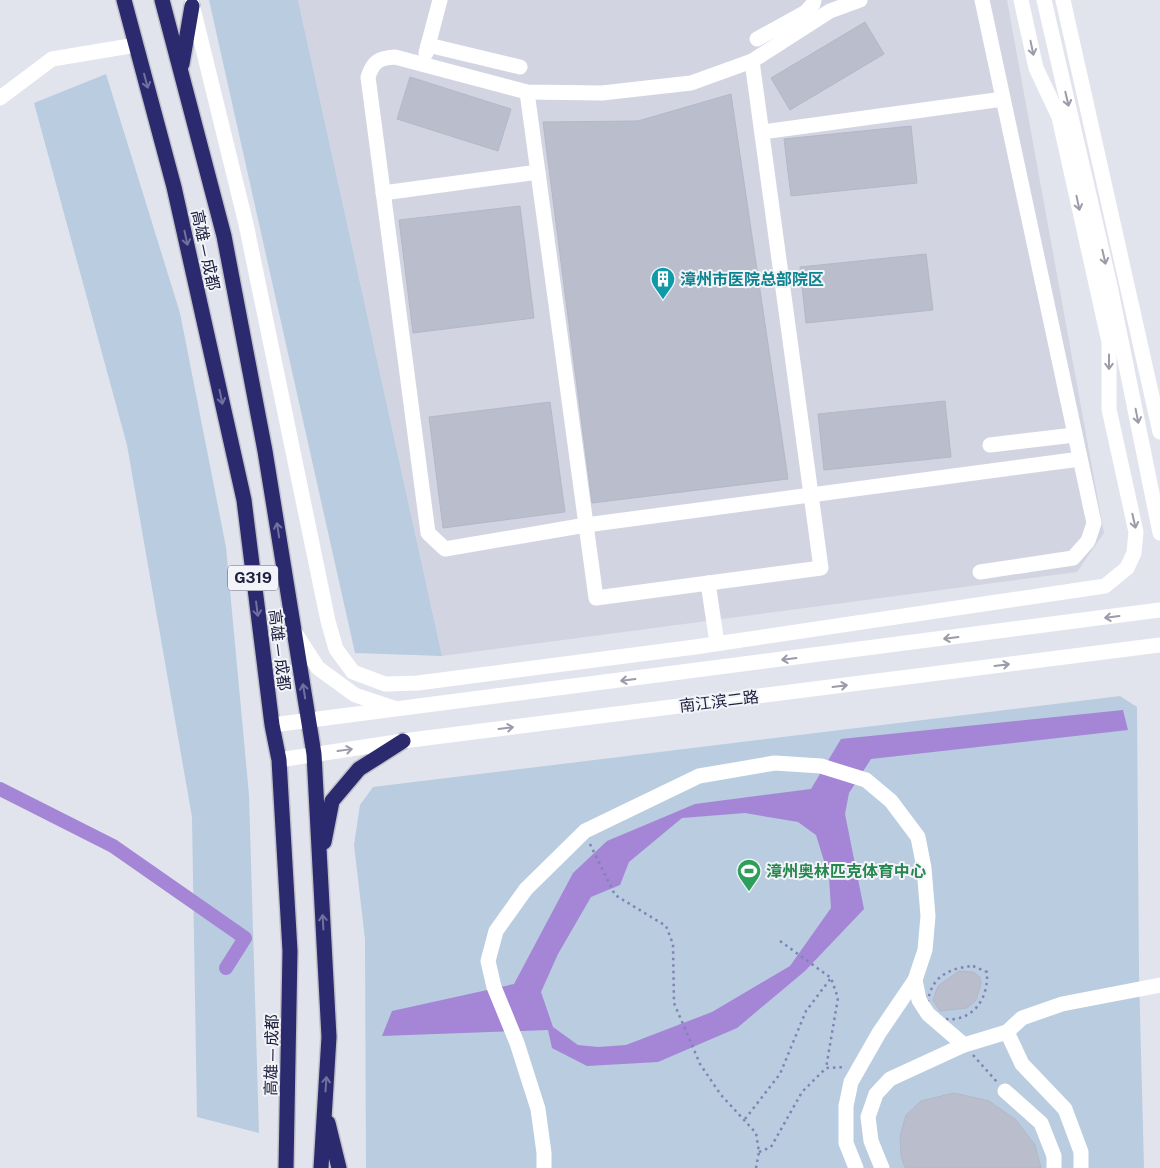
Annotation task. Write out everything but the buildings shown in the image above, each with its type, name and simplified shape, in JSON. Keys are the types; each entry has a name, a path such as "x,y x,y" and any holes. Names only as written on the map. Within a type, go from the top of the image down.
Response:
{"highway":[{"name":"高雄—成都","path":"124,1 174,187 244,500 272,725 279,760 290,951 285,1166"},
{"name":"高雄—成都","path":"164,3 224,236 265,451 314,754 329,1036 321,1168"},
{"path":"181,71 192,3"},
{"path":"319,860 332,801 359,769 403,742"},
{"path":"325,1108 339,1168"}],"street":[{"path":"423,64 440,0"},
{"path":"757,39 806,12 814,0"},
{"path":"860,0 834,4 752,61 691,83 602,93 527,92 395,57 380,58 372,64 368,78 428,533 445,549 586,525 1080,459"},
{"path":"980,572 1073,558 1088,541 1094,522 982,0"},
{"path":"192,3 246,224 328,621 336,649 353,672 385,684 418,683 717,644 1105,586 1127,568 1134,553 1136,532 1109,409 1109,342 1059,117 1036,68 1021,0"},
{"path":"1044,0 1110,286 1160,533"},
{"path":"1063,0 1160,432"},
{"path":"0,98 52,59 136,45"},
{"path":"428,45 520,68"},
{"path":"527,92 596,598 821,568 752,61"},
{"path":"762,132 1003,98"},
{"path":"384,192 538,172"},
{"path":"990,446 1074,435"},
{"path":"708,583 717,644"},
{"name":"南江滨二路","path":"272,725 1160,610"},
{"name":"南江滨二路","path":"294,631 318,668 355,695 398,710"},
{"name":"南江滨二路","path":"279,760 403,742 1160,645"},
{"path":"544,1168 544,1153 538,1109 517,1043 494,987 488,960 496,931 526,889 584,832 699,776 775,763 821,766 866,780 891,800 918,837 924,868 928,916 925,950 915,980 851,1082 846,1106 846,1143 856,1168"},
{"path":"915,980 919,1000 928,1014 964,1045"},
{"path":"882,1168 871,1141 868,1117 876,1094 890,1079 964,1045 1006,1032 1022,1018 1062,1004 1160,985"},
{"path":"1006,1032 1022,1064 1065,1109 1081,1152 1081,1168"},
{"path":"1005,1091 1041,1123 1054,1156 1054,1168"}],"path":[{"path":"584,832 615,896 666,926 673,944 674,1003 700,1064 721,1095 756,1133 759,1152 756,1168"},
{"path":"759,1152 771,1147 802,1092 826,1068 838,998 832,978 780,941"},
{"path":"973,966 987,972 988,987 983,1000 972,1012 957,1018 939,1019 928,1014 927,1001 934,985 944,972 958,967 973,966"},
{"path":"744,1119 780,1074 806,1011 832,978"},
{"path":"964,1045 1005,1091"},
{"path":"826,1068 860,1066"}],"shaded area":[{"path":"209,0 298,0 442,656 355,653"},
{"path":"298,0 1007,0 1104,533 1077,572 442,656"},
{"path":"106,74 180,313 226,547 249,795 259,1133 197,1117 192,817 127,445 34,103"},
{"name":"漳州奥林匹克体育中心","path":"1120,696 1137,707 1139,974 1144,1168 366,1168 365,939 354,845 360,805 373,787"},
{"path":"1123,710 1128,730 871,759 849,793 845,814 864,909 805,971 737,1028 658,1062 587,1066 552,1048 548,1030 382,1036 392,1011 514,984 573,873 607,841 695,804 811,789 841,739","holes":["745,813 798,822 816,835 829,877 831,908 790,966 712,1012 626,1045 598,1047 578,1045 553,1027 541,992 558,954 591,897 620,885 629,862 682,818"]}],"waterway":[{"path":"0,789 113,846 245,938 226,968"}],"place":[{"name":"漳州市医院总部院区","path":"663,300"},
{"name":"漳州奥林匹克体育中心","path":"749,892"}]}
